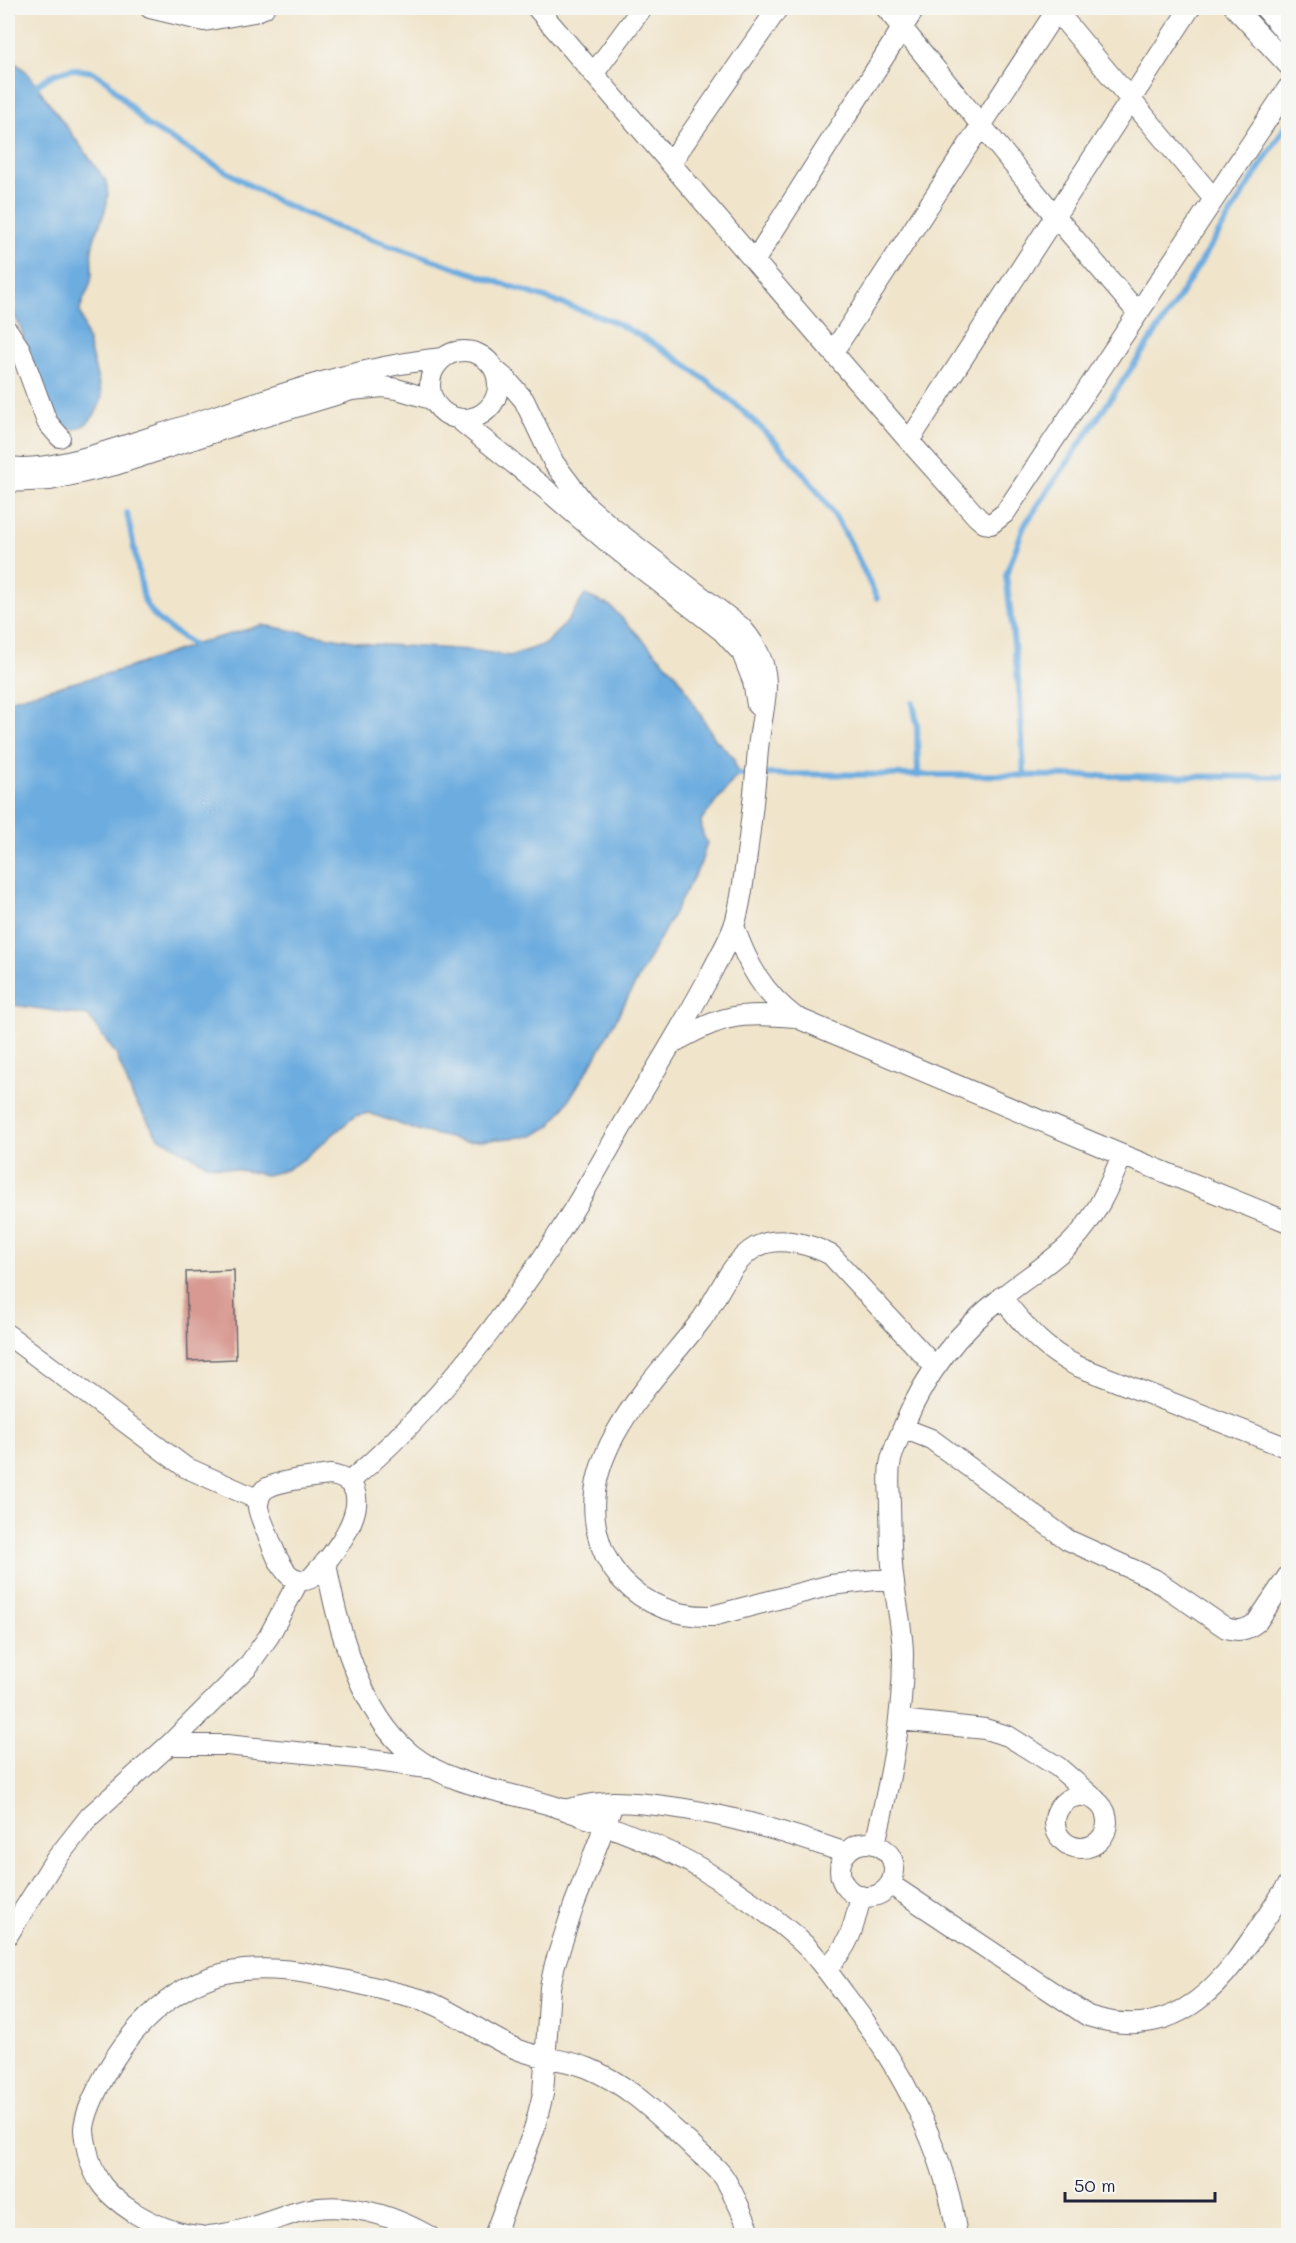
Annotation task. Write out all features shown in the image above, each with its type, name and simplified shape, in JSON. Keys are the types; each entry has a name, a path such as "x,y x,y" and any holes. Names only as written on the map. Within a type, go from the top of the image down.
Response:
{"street":[{"path":"150,8 204,21 264,8"},
{"path":"537,8 909,441 977,517 984,523 991,524 1005,513 1288,88"},
{"path":"594,73 642,8"},
{"path":"671,162 778,8"},
{"path":"886,8 1138,314"},
{"path":"755,260 915,8"},
{"path":"833,352 1056,8 1214,199"},
{"path":"909,441 1190,8"},
{"path":"1235,8 1288,65"},
{"path":"1265,8 1288,35"},
{"path":"8,331 20,349 46,423 60,437"},
{"path":"8,467 34,468 88,457 316,384 386,367 443,358 457,351 472,351 486,358 524,400 554,463 585,504 615,530 741,627 762,657 766,670 766,700 760,726 755,795 740,905 734,926 700,994 558,1235 527,1281 458,1371 427,1407 400,1436 349,1482"},
{"path":"443,358 431,377 431,392 443,411 457,418 605,540 710,621 733,642 742,653 753,681 760,726"},
{"path":"457,418 464,419 479,415 491,406 499,385 495,370"},
{"path":"8,482 50,480 115,465 352,390 397,389 434,399"},
{"path":"734,926 742,950 759,982 780,1006 795,1017 1122,1155 1288,1222"},
{"path":"671,1045 704,1025 727,1018 746,1014 795,1017"},
{"path":"875,1844 900,1720 902,1635 893,1578 890,1465 903,1428 913,1405 935,1367 955,1341 1001,1297 1073,1241 1110,1185 1122,1155"},
{"path":"893,1578 831,1585 712,1616 696,1617 667,1610 634,1591 609,1564 603,1551 595,1518 595,1488 611,1441 629,1413 702,1319 737,1264 759,1245 789,1242 810,1246 831,1254 935,1367"},
{"path":"1001,1297 1038,1342 1061,1358 1288,1448"},
{"path":"8,1335 185,1467 259,1500"},
{"path":"903,1428 931,1439 1068,1540 1090,1552 1154,1579 1226,1628 1235,1631 1250,1628 1257,1622 1288,1576"},
{"path":"316,1476 342,1477 349,1482 357,1502 355,1515 347,1531 326,1562 309,1579 298,1580 291,1577 277,1559 258,1510 263,1491 272,1485 316,1476"},
{"path":"326,1562 331,1596 344,1641 369,1699 394,1738 432,1769"},
{"path":"8,1935 69,1840 90,1816 169,1745 254,1659 269,1636 298,1580"},
{"path":"900,1720 997,1731 1058,1767 1096,1800 1106,1816 1106,1828 1095,1844 1083,1848 1071,1846 1057,1834 1054,1821 1061,1804 1063,1786 1058,1767"},
{"path":"169,1745 226,1745 356,1758 432,1769 470,1784 565,1810 675,1855 709,1874 784,1928 826,1968 858,2011 892,2063 924,2124 949,2193 957,2235"},
{"path":"1061,1804 1078,1795 1096,1800"},
{"path":"565,1810 615,1802 670,1808 741,1820 846,1853"},
{"path":"494,2235 534,2130 543,2094 547,2059 549,1996 555,1964 574,1905 615,1802"},
{"path":"875,1844 883,1847 892,1857 894,1871 886,1889 874,1896 861,1896 849,1890 842,1879 840,1865 846,1853 857,1845 875,1844"},
{"path":"890,1884 1088,2016 1119,2024 1152,2022 1176,2014 1203,1997 1231,1967 1288,1885"},
{"path":"826,1968 845,1948 855,1922 861,1896"},
{"path":"200,2235 162,2228 111,2196 94,2174 84,2132 90,2106 117,2055 153,2013 171,1998 195,1984 217,1975 246,1970 298,1972 356,1983 430,2002 505,2044 547,2059 590,2069 618,2083 641,2099 722,2175 752,2235"},
{"path":"209,2235 238,2232 308,2210 348,2207 391,2219 429,2235"}],"water":[{"path":"8,57 27,72 106,181 108,190 106,207 92,248 92,276 80,311 102,396 93,417 75,429 59,427 44,403 20,326 15,317 8,313"},
{"path":"585,595 610,606 677,675 715,739 733,757 738,774 701,821 703,835 707,842 701,863 595,1058 550,1126 533,1136 466,1142 413,1129 369,1113 355,1116 304,1159 286,1170 266,1175 206,1164 158,1137 133,1098 116,1054 88,1016 8,1004 8,700 128,668 199,643 262,625 370,644 471,650 510,656 545,644 567,622"}],"building":[{"path":"234,1270 236,1359 188,1361 186,1272"}],"waterway":[{"path":"36,86 52,75 64,71 74,69 93,72 107,81 147,125 277,201 336,227 610,320 642,337 706,380 737,406 793,461 838,521 877,598"},
{"path":"1024,775 1020,696 1006,575 1024,526 1169,313 1288,122"},
{"path":"127,513 144,599 158,620 193,645"},
{"path":"913,703 917,724 918,776"},
{"path":"738,774 1288,777"}]}
